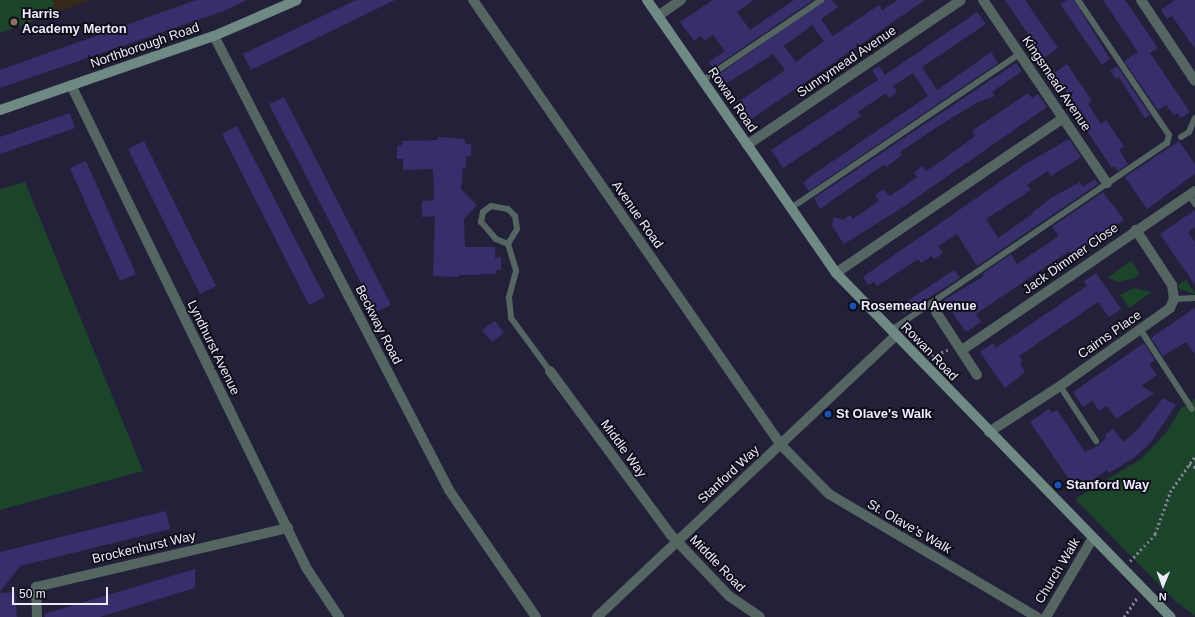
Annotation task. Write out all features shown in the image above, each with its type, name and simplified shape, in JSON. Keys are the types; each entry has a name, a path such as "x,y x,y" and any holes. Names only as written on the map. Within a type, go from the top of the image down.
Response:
{"main road":[{"name":"Northborough Road","path":"0,110 214,36 297,0"},
{"name":"Rowan Road","path":"647,0 836,273 989,432 1171,617"}],"street":[{"name":"Avenue Road","path":"473,0 781,445"},
{"path":"658,16 681,0"},
{"name":"Sunnymead Avenue","path":"748,145 960,0"},
{"name":"Kingsmead Avenue","path":"983,0 1107,183"},
{"path":"1141,0 1195,81"},
{"name":"Beckway Road","path":"214,36 449,490 536,617"},
{"name":"Lyndhurst Avenue","path":"71,85 318,589 339,617"},
{"path":"836,273 1063,118"},
{"name":"Jack Dimmer Close","path":"962,350 1192,193"},
{"path":"1136,230 1169,280 1174,298"},
{"name":"Cairns Place","path":"989,432 1060,386 1166,312 1174,298"},
{"path":"936,312 977,375"},
{"name":"Stanford Way","path":"597,617 781,445 893,333"},
{"name":"Middle Way","path":"550,371 677,541"},
{"name":"St. Olave's Walk","path":"781,445 829,494 1037,617"},
{"name":"Brockenhurst Way","path":"37,617 36,587 288,528"},
{"name":"Church Walk","path":"1046,617 1093,538"},
{"name":"Middle Road","path":"677,541 729,596 760,617"}],"lane":[{"path":"703,80 822,0"},
{"path":"893,333 1107,183 1167,143 1169,135 1078,0"},
{"path":"791,208 1019,54"},
{"path":"1181,137 1189,132 1195,118"},
{"path":"1192,193 1195,204"},
{"path":"508,244 517,229 515,216 508,209 491,206 483,212 481,222 496,238 508,244 516,271 509,298 509,312 514,324 550,371"},
{"path":"1174,298 1195,298"},
{"path":"1140,329 1192,409"},
{"path":"1060,386 1096,441"}],"path":[{"path":"920,361 952,348 962,350"},
{"path":"1122,568 1155,534 1170,492 1195,456"},
{"path":"1189,464 1195,467"},
{"path":"1124,617 1135,598 1144,591"}],"shaded area":[{"name":"Harris Academy Merton","path":"0,0 90,0 0,33"}],"green space":[{"name":"Harris Academy Merton","path":"0,0 52,0 56,12 0,33"},
{"path":"25,182 143,471 0,510 0,189"},
{"path":"1131,261 1140,274 1132,279 1118,282 1108,277"},
{"path":"1186,280 1195,294 1180,289 1178,285"},
{"path":"1134,288 1152,292 1129,308 1120,295"},
{"path":"1195,399 1195,616 1175,601 1075,499 1141,459 1166,433 1181,408"}],"building":[{"path":"196,0 247,0 221,12 0,88 0,70"},
{"path":"356,0 395,0 251,70 243,54"},
{"path":"713,0 754,0 737,12 750,30 794,0 813,0 713,68 709,62 725,51 713,35 705,41 701,36 694,41 680,22"},
{"path":"825,0 832,0 838,7 821,19 833,36 879,5 882,10 898,0 925,0 750,120 738,102 785,70 773,54 724,85 718,75","holes":["812,25 824,41 796,62 784,46"]},
{"path":"1005,0 1025,0 1058,48 1044,58"},
{"path":"1067,0 1074,0 1110,59 1102,65 1060,4"},
{"path":"1103,0 1125,0 1158,48 1150,53 1190,112 1181,118 1177,113 1174,115 1166,105 1158,110 1124,61 1138,52"},
{"path":"1175,0 1195,0 1195,49 1172,16 1167,19 1161,10"},
{"path":"977,12 986,24 922,67 937,90 991,52 998,63 809,191 803,183 811,176 928,96 913,73 893,86 897,92 889,98 886,93 858,112 861,116 783,168 771,150 878,80 872,70 879,66 885,75"},
{"path":"1016,63 1022,71 992,92 995,96 978,102 937,127 900,152 902,155 886,167 884,165 820,209 814,198"},
{"path":"1067,64 1092,101 1088,104 1101,124 1106,120 1124,146 1119,150 1128,164 1118,171 1114,166 1112,168 1076,115 1080,112 1054,73"},
{"path":"1117,66 1150,115 1145,118 1119,77 1116,79 1110,71"},
{"path":"1028,93 1032,98 1038,94 1047,107 903,207 844,244 832,226 834,217 843,220 850,215 853,219 879,201 875,195 883,189 890,196 917,177 914,173 922,166 926,171 945,158 975,136 972,131"},
{"path":"284,97 391,305 376,312 269,104"},
{"path":"70,113 75,128 0,154 0,137"},
{"path":"237,126 325,297 309,305 222,134"},
{"path":"438,137 465,139 465,144 471,144 471,156 466,156 466,168 463,168 461,189 477,205 464,219 465,247 495,247 495,258 501,257 501,270 496,270 496,274 459,275 459,277 433,276 435,216 422,217 422,201 434,200 433,169 403,170 403,159 397,159 397,146 402,145 402,141 438,140"},
{"path":"1069,139 1081,157 1051,176 1048,171 1027,185 1031,190 986,219 998,238 1034,213 1033,212 1051,198 1080,182 1083,187 1095,179 1098,184 977,266 957,234 938,246 943,253 934,259 931,256 921,263 918,259 877,286 874,282 868,285 863,277 874,269 1027,163"},
{"path":"144,141 216,286 200,294 128,149"},
{"path":"1179,141 1195,164 1195,174 1147,209 1125,177"},
{"path":"86,161 136,274 120,281 70,168"},
{"path":"1103,192 1124,220 1072,256 1069,251 976,314 981,322 966,332 944,300 984,276 982,274 1011,254 1017,264 1059,236 1052,227"},
{"path":"1195,210 1195,227 1188,232 1195,242 1195,285 1160,234"},
{"path":"954,270 960,278 903,314 898,307"},
{"path":"1096,273 1121,309 1109,317 1098,302 1019,356 1023,362 1020,364 1025,372 1005,388 980,352 993,343 996,348 1087,286 1084,281"},
{"path":"1195,308 1195,354 1186,342 1163,356 1151,338"},
{"path":"495,321 504,333 492,342 482,330"},
{"path":"1144,343 1155,360 1149,364 1157,375 1141,386 1154,393 1116,419 1107,406 1099,411 1092,401 1083,407 1073,392"},
{"path":"1163,398 1176,405 1151,442 1135,457 1109,473 1107,470 1077,491 1030,422 1049,409 1052,413 1057,410 1085,452 1099,445 1106,438 1105,435 1113,429 1124,442 1139,428"},
{"path":"166,511 170,529 20,566 0,592 0,552"},
{"path":"195,569 195,588 100,617 45,617 44,614"},
{"path":"15,592 17,617 0,617 0,593"}],"place":[{"name":"Harris Academy Merton","path":"14,22"},
{"name":"Rosemead Avenue","path":"853,306"},
{"name":"St Olave's Walk","path":"828,414"},
{"name":"Stanford Way","path":"1058,485"}]}
